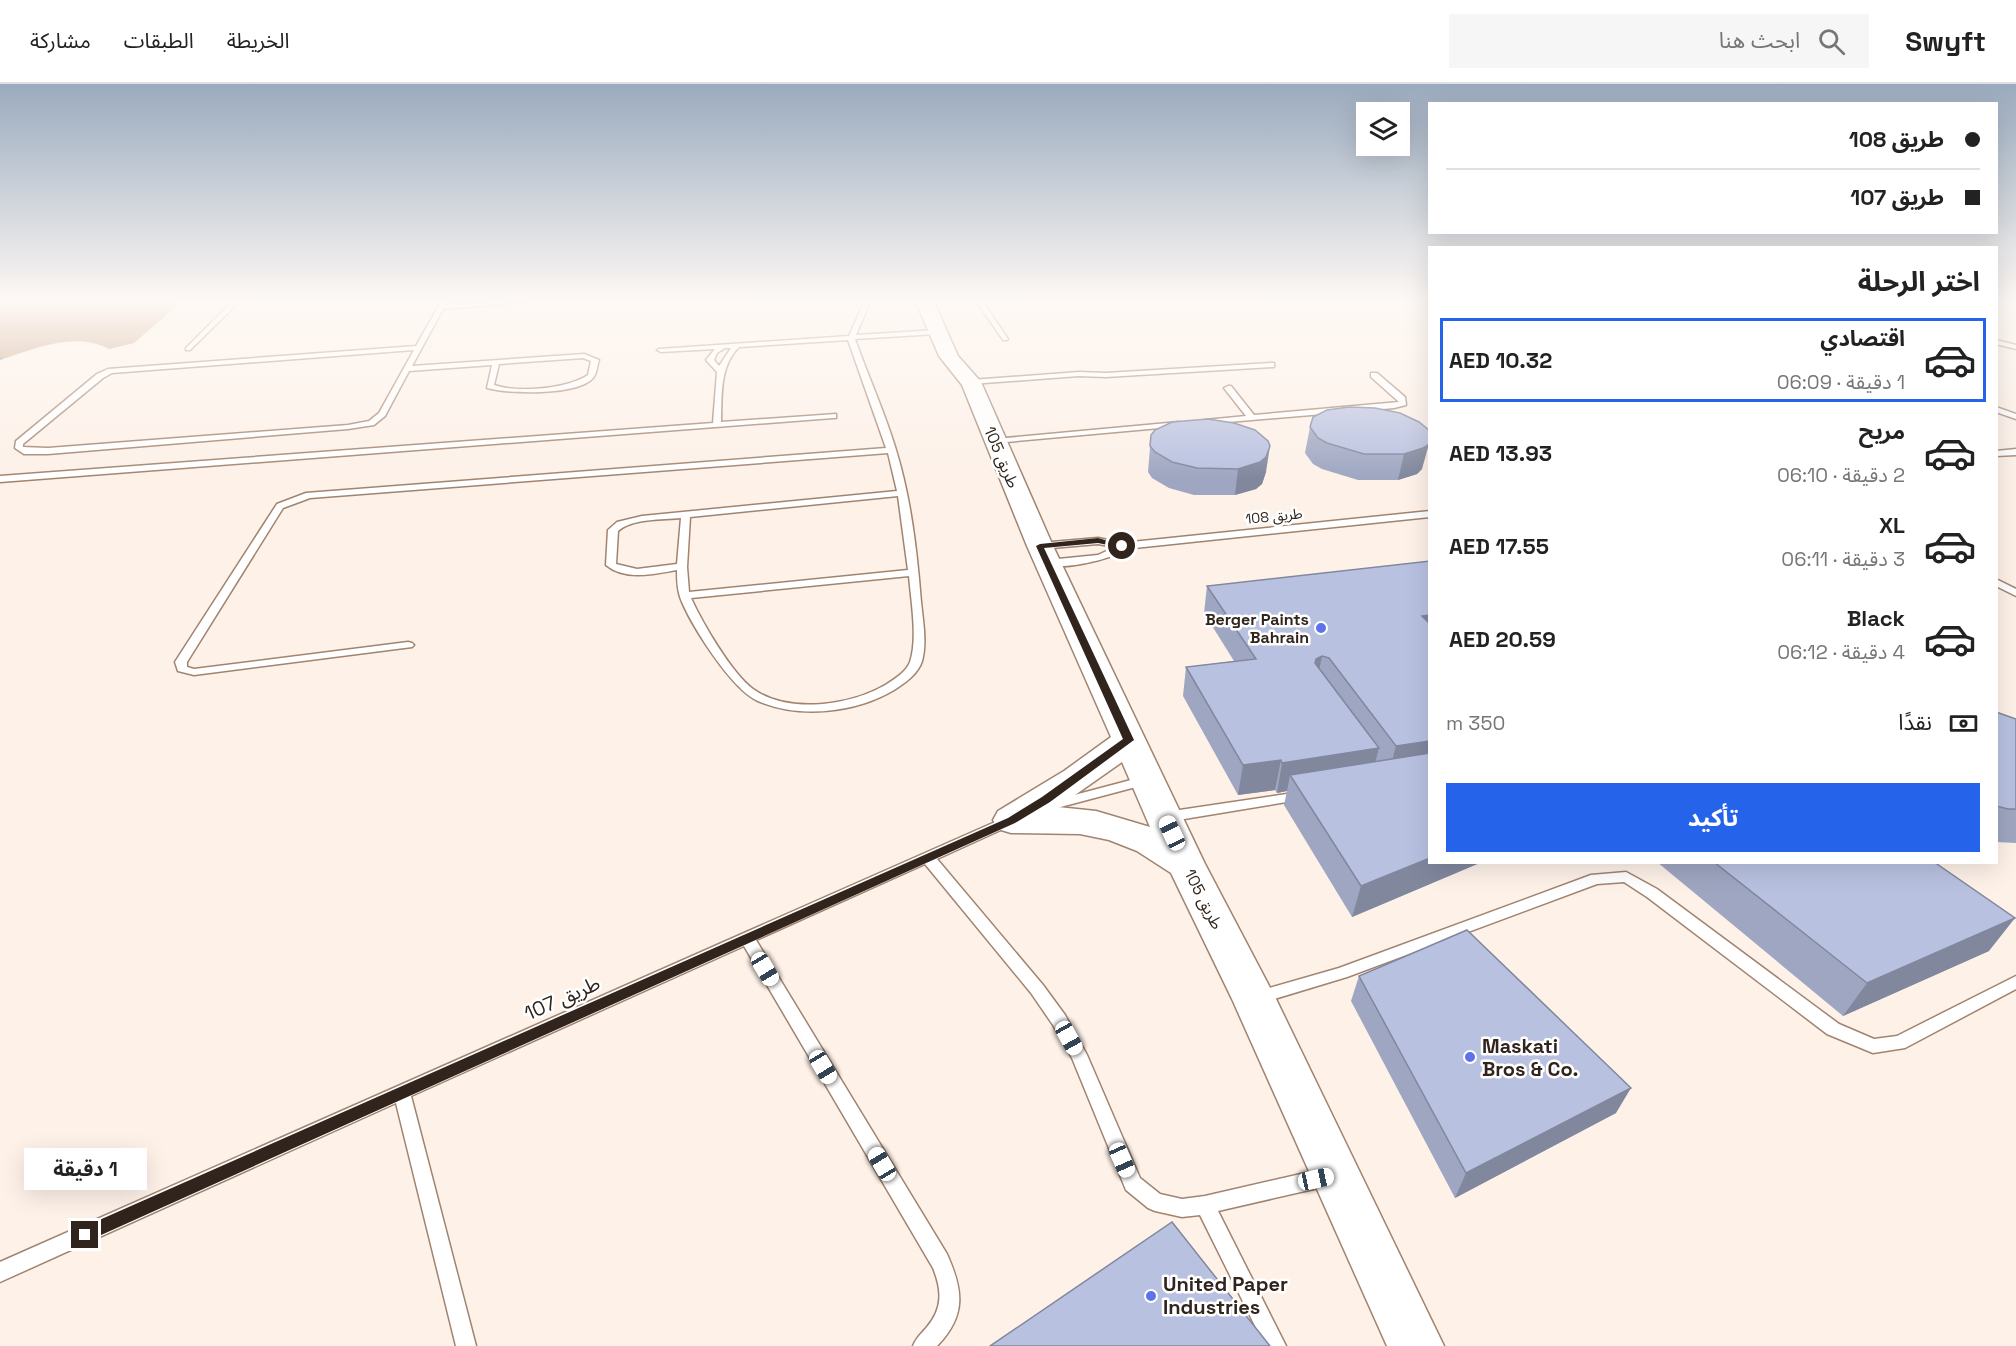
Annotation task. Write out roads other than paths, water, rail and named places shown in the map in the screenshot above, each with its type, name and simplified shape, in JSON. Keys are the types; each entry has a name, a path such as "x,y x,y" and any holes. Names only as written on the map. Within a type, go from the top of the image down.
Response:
{"street":[{"name":"طريق 105","path":"956,361 960,373 969,367 995,441 1147,780 1186,864 1254,999 1416,1346"},
{"path":"1011,820 1077,779 1129,740"},
{"path":"1011,820 1058,818 1104,825 1147,840 1186,864"}],"lane":[{"path":"246,361 111,371 100,376 20,443 19,448 34,452 48,452 360,426 379,419 412,361"},
{"path":"407,369 522,361"},
{"path":"496,363 490,386 504,391 580,384 591,376 595,361"},
{"path":"711,361 720,371"},
{"path":"717,424 720,371 724,361"},
{"path":"686,514 683,566 685,596 705,632 747,691 778,704 819,708 861,701 895,685 915,663 919,640 914,572 892,450 859,361"},
{"path":"969,367 1106,375 1271,365"},
{"path":"995,441 1394,406 1403,403 1402,399 1374,375"},
{"path":"1228,388 1252,418"},
{"path":"1998,410 2016,417"},
{"path":"0,479 833,416"},
{"path":"1998,419 2016,417"},
{"path":"408,645 194,672 182,669 181,662 280,506 291,500 321,494 892,450"},
{"path":"1998,454 2016,452"},
{"path":"683,566 630,572 618,570 611,565 610,559 613,530 620,524 631,520 901,493"},
{"name":"طريق 108","path":"1044,554 1098,541 1122,546 1428,514"},
{"name":"طريق 108","path":"1044,554 1107,556 1122,546"},
{"path":"685,596 914,572"},
{"path":"1998,583 2016,593"},
{"name":"طريق 107","path":"0,1272 1011,820 1078,796 1147,780"},
{"path":"1165,817 1318,793"},
{"path":"928,858 1037,989 1059,1020 1079,1055 1133,1184 1155,1202 1182,1208 1205,1205 1336,1175"},
{"path":"1254,999 1342,973 1596,879 1626,877 1652,893 1833,1029 1873,1046 1899,1043 2016,982"},
{"path":"747,938 950,1281 950,1305 941,1328 923,1346"},
{"path":"402,1093 466,1346"},
{"path":"1205,1205 1276,1346"}],"place":[{"name":"Berger Paints Bahrain","path":"1321,628"},
{"name":"Maskati Bros & Co.","path":"1470,1057"},
{"name":"United Paper Industries","path":"1151,1296"}]}
